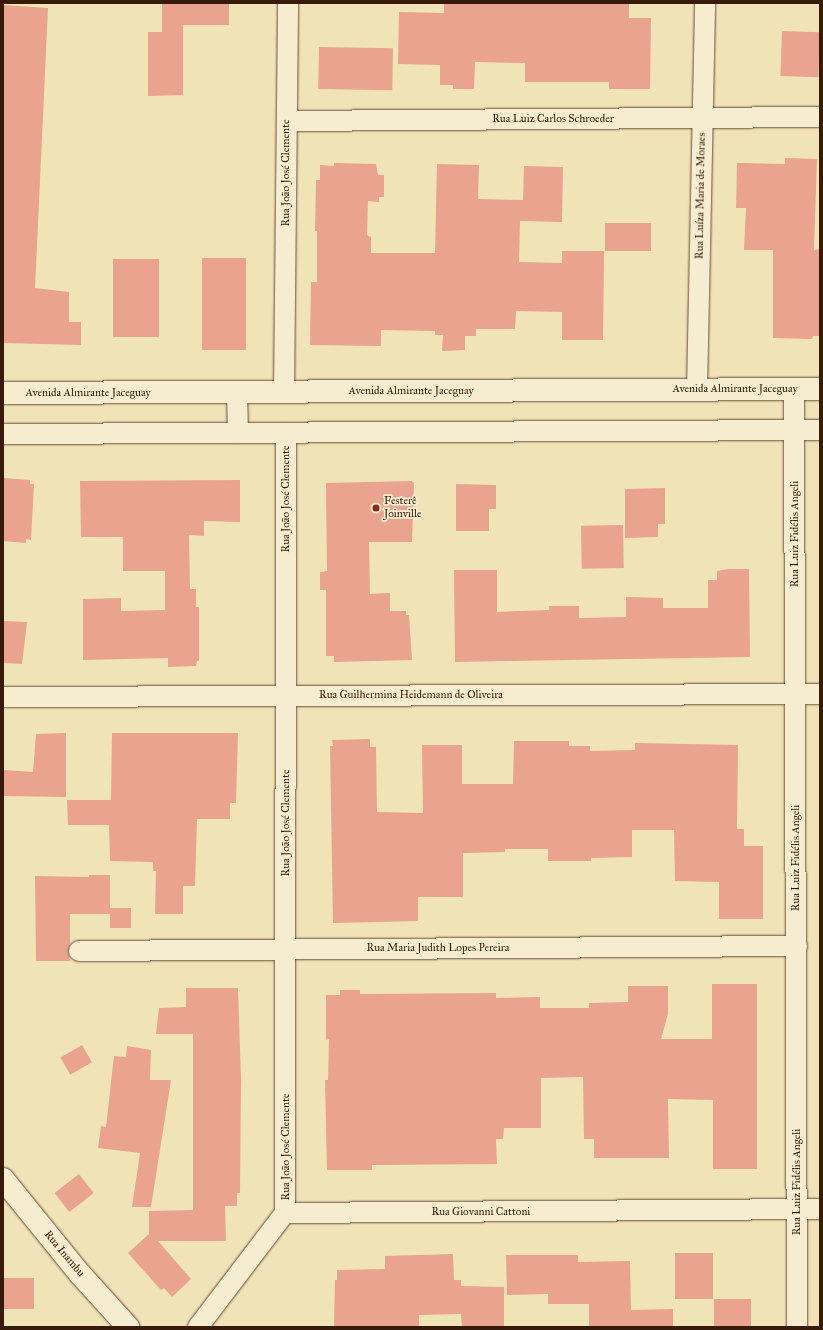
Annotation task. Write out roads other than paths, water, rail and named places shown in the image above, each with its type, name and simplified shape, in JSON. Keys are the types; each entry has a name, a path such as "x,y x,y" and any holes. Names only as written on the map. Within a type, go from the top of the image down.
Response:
{"main road":[{"name":"Avenida Almirante Jaceguay","path":"3,394 820,389"},
{"name":"Rua Inambu","path":"3,1179 70,1262 128,1327"}],"street":[{"name":"Rua João José Clemente","path":"284,392 288,3"},
{"name":"Rua Luíza Maria de Moraes","path":"697,390 705,3"},
{"name":"Rua Luiz Carlos Schroeder","path":"287,120 820,117"},
{"name":"Rua Luiz Fidélis Angeli","path":"794,389 797,946 797,1327"},
{"path":"237,392 238,432"},
{"path":"3,434 820,430"},
{"name":"Rua João José Clemente","path":"285,1213 286,433"},
{"name":"Rua Guilhermina Heidemann de Oliveira","path":"3,697 820,694"},
{"name":"Rua Maria Judith Lopes Pereira","path":"79,951 797,946"},
{"name":"Rua Giovanni Cattoni","path":"285,1213 820,1209"},
{"path":"198,1327 285,1213"}],"place":[{"name":"Festerê Joinville","path":"376,508"}]}
